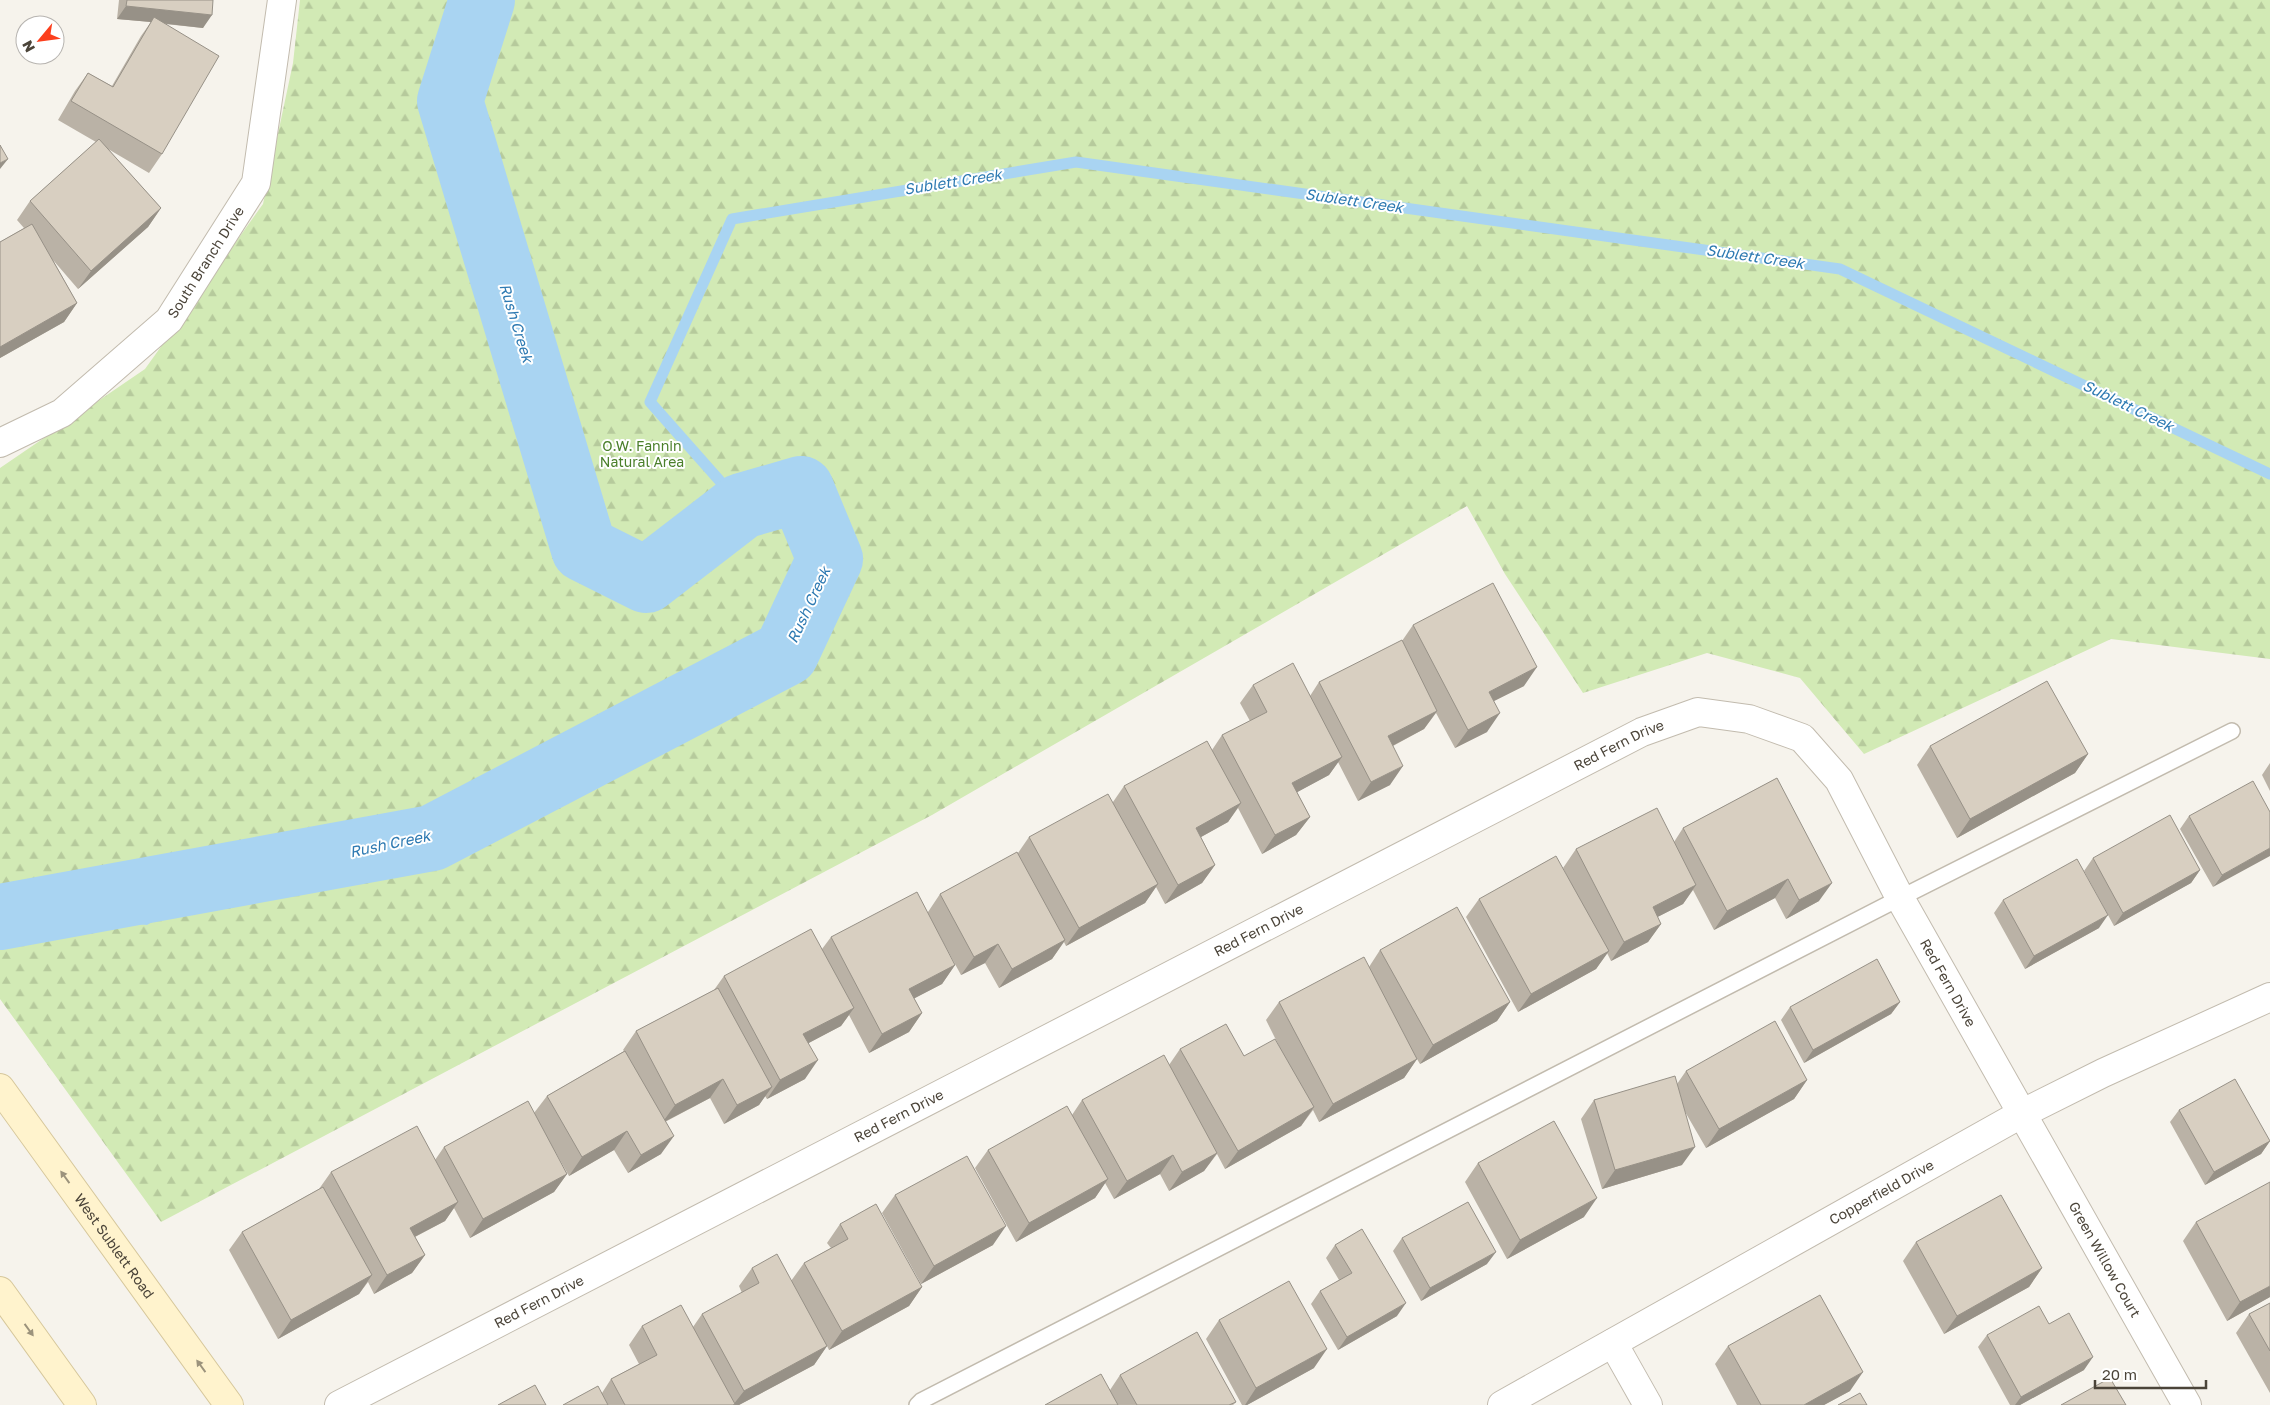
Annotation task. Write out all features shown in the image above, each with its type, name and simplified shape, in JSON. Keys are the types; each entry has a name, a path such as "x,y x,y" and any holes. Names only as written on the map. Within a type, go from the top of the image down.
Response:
{"main road":[{"name":"West Sublett Road","path":"0,1088 230,1405"},
{"path":"0,1291 82,1405"}],"street":[{"name":"South Branch Drive","path":"0,443 62,414 168,320 256,183 282,0"},
{"name":"Red Fern Drive","path":"339,1405 1642,732 1698,712 1749,719 1802,738 1839,780 1900,898 2021,1114"},
{"name":"Copperfield Drive","path":"1502,1405 2021,1114 2103,1073 2270,997"},
{"name":"Green Willow Court","path":"2021,1114 2186,1405"},
{"path":"1614,1342 1648,1405"}],"lane":[{"path":"917,1405 921,1401 1900,898 2232,731"}],"green space":[{"name":"O.W. Fannin Natural Area","path":"300,0 2270,0 2270,659 2111,639 1864,754 1800,678 1707,653 1583,693 1505,574 1467,506 932,815 161,1222 0,999 0,468 145,369 263,204 293,63"}],"water":[{"path":"244,862 249,884 199,910 170,911 147,925 116,922 90,932 40,930 0,938 0,891"}],"building":[{"path":"127,0 213,0 212,15 126,6"},
{"path":"154,17 219,56 162,154 71,101 88,73 113,87"},
{"path":"99,139 161,208 91,271 30,201"},
{"path":"0,145 8,159 0,163"},
{"path":"32,224 77,303 0,347 0,242"},
{"path":"1493,583 1537,667 1489,692 1500,713 1468,730 1413,625"},
{"path":"1402,640 1437,711 1388,736 1403,766 1371,782 1319,682"},
{"path":"1293,663 1342,757 1292,783 1310,817 1275,835 1222,735 1267,712 1253,685"},
{"path":"2047,681 2088,754 1970,819 1930,746"},
{"path":"1207,741 1241,803 1196,828 1215,865 1178,885 1124,786"},
{"path":"1777,778 1832,883 1799,900 1788,879 1727,911 1683,828"},
{"path":"2253,781 2270,812 2270,848 2222,875 2189,816"},
{"path":"1108,794 1158,884 1079,928 1029,837"},
{"path":"1657,808 1696,885 1653,907 1661,924 1624,942 1576,849"},
{"path":"2170,815 2200,870 2123,913 2093,858"},
{"path":"1017,852 1065,940 1012,969 998,944 974,957 940,894"},
{"path":"1556,856 1609,951 1531,994 1479,899"},
{"path":"2077,859 2108,915 2034,956 2003,900"},
{"path":"917,892 955,965 909,989 922,1013 882,1034 831,937"},
{"path":"1457,907 1510,1002 1433,1045 1380,950"},
{"path":"811,929 854,1008 803,1034 818,1060 780,1080 724,976"},
{"path":"1364,957 1417,1059 1333,1104 1279,1002"},
{"path":"1877,959 1900,1002 1813,1050 1790,1007"},
{"path":"718,988 772,1087 737,1105 723,1079 675,1105 636,1031"},
{"path":"1775,1021 1807,1080 1719,1129 1686,1071"},
{"path":"1226,1024 1244,1056 1275,1039 1314,1107 1238,1151 1180,1049"},
{"path":"625,1051 674,1136 641,1155 627,1131 582,1157 547,1096"},
{"path":"1164,1055 1217,1153 1182,1172 1173,1155 1127,1181 1082,1100"},
{"path":"1675,1076 1695,1147 1615,1170 1594,1100"},
{"path":"2235,1079 2270,1141 2214,1172 2179,1110"},
{"path":"528,1101 567,1174 483,1219 444,1147"},
{"path":"1067,1106 1108,1179 1029,1223 988,1150"},
{"path":"1554,1121 1597,1198 1520,1240 1478,1163"},
{"path":"417,1126 458,1202 410,1228 425,1255 387,1275 331,1172"},
{"path":"967,1156 1006,1226 934,1266 895,1195"},
{"path":"2270,1182 2270,1286 2240,1302 2196,1222"},
{"path":"323,1187 372,1275 291,1320 242,1232"},
{"path":"2001,1195 2042,1268 1957,1316 1916,1242"},
{"path":"1468,1202 1496,1252 1430,1288 1402,1238"},
{"path":"876,1204 922,1287 842,1331 804,1263 848,1239 840,1224"},
{"path":"1362,1229 1406,1303 1347,1337 1320,1291 1352,1273 1335,1245"},
{"path":"777,1254 827,1346 744,1391 702,1314 759,1283 752,1268"},
{"path":"1289,1281 1327,1349 1256,1388 1219,1320"},
{"path":"1820,1295 1863,1372 1804,1405 1761,1405 1728,1346"},
{"path":"2270,1303 2270,1351 2249,1314"},
{"path":"681,1305 735,1404 625,1405 611,1379 657,1355 642,1326"},
{"path":"2039,1306 2049,1324 2069,1313 2093,1357 2021,1397 1987,1335"},
{"path":"1197,1332 1236,1402 1229,1405 1137,1405 1120,1375"},
{"path":"1101,1374 1118,1405 1045,1405"},
{"path":"2110,1378 2126,1405 2061,1405"},
{"path":"535,1385 546,1405 498,1405"},
{"path":"598,1386 608,1405 563,1405"},
{"path":"1860,1393 1867,1405 1838,1405"}],"waterway":[{"name":"Rush Creek","path":"0,917 432,838 786,653 830,559 801,489 742,506 646,580 584,549 450,101 482,0"},
{"name":"Sublett Creek","path":"742,506 650,402 732,219 1076,162 1840,269 2270,474"}]}
